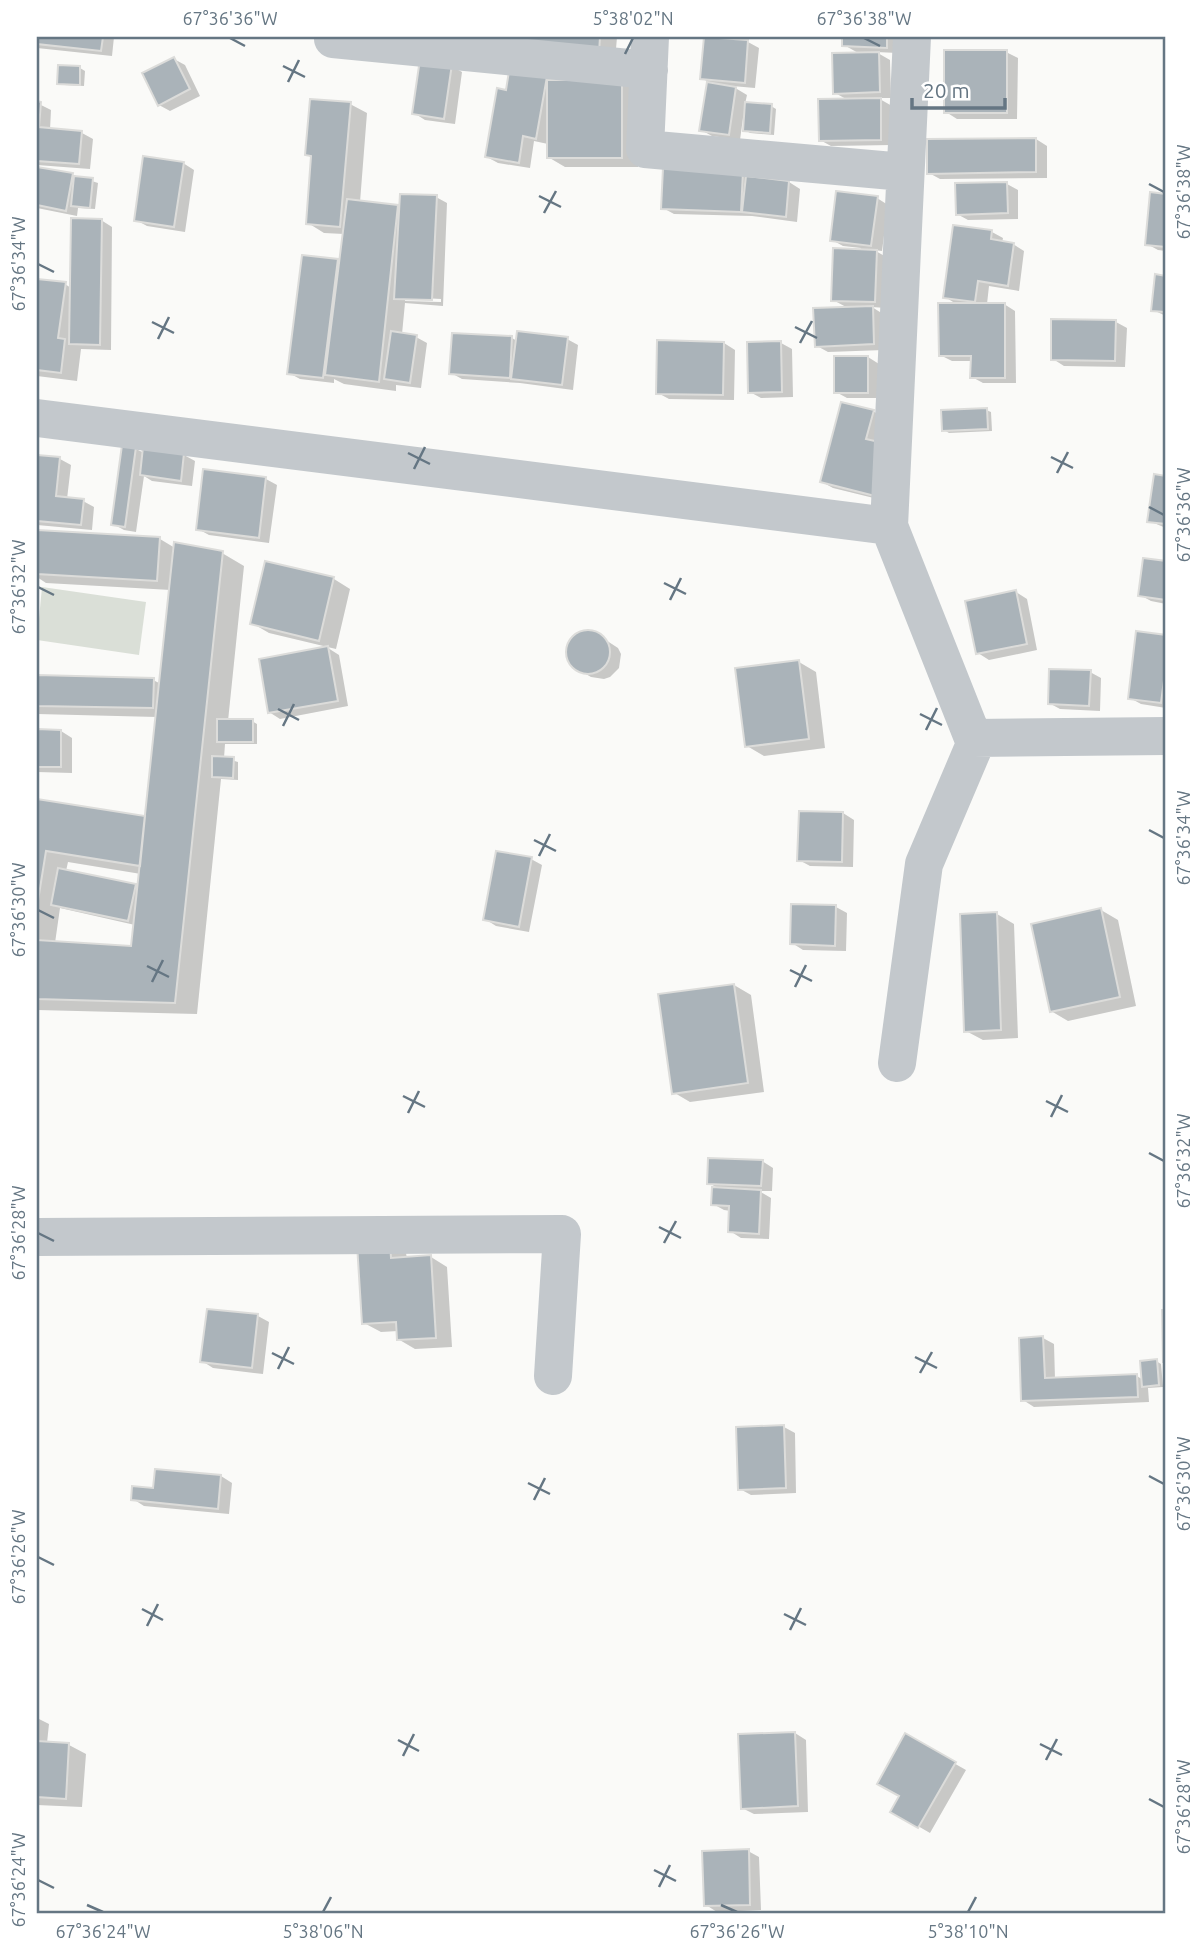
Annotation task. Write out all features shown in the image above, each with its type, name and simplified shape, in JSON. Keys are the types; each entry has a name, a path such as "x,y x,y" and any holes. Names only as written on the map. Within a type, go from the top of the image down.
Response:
{"street":[{"path":"897,1063 924,864 975,744 889,526 912,37"},
{"path":"333,39 650,54 645,149 904,172"},
{"path":"37,418 889,526"},
{"path":"973,738 1166,736"},
{"path":"37,1237 562,1234 553,1376"}],"shaded area":[{"path":"42,587 146,602 139,655 37,640"}],"building":[{"path":"37,37 103,37 101,51 37,44"},
{"path":"517,37 600,37 599,53 517,47"},
{"path":"704,37 748,40 745,83 700,79"},
{"path":"842,37 887,37 887,48 842,46"},
{"path":"944,50 1007,50 1007,113 944,113"},
{"path":"879,52 880,92 833,94 832,53"},
{"path":"174,57 190,89 158,106 142,73"},
{"path":"420,59 452,64 444,119 412,114"},
{"path":"58,65 80,66 80,85 57,84"},
{"path":"510,65 548,71 536,139 523,136 519,163 485,157 497,88 506,90"},
{"path":"547,80 622,80 622,158 547,158"},
{"path":"707,82 736,87 729,135 699,131"},
{"path":"881,98 881,140 819,141 818,99"},
{"path":"310,99 351,102 340,227 306,224 311,156 305,155"},
{"path":"37,101 41,102 39,127 82,131 79,164 37,161"},
{"path":"745,102 772,104 770,133 743,131"},
{"path":"1036,138 1036,172 927,174 927,139"},
{"path":"143,156 184,162 174,227 134,221"},
{"path":"37,167 73,173 66,211 37,205"},
{"path":"663,168 743,171 741,212 661,209"},
{"path":"74,176 93,178 90,208 71,206"},
{"path":"746,176 789,181 786,217 742,212"},
{"path":"1007,182 1008,213 956,215 955,183"},
{"path":"836,191 878,196 871,246 830,241"},
{"path":"1150,192 1166,194 1166,247 1145,245"},
{"path":"400,194 437,195 432,300 394,299"},
{"path":"347,199 398,205 379,382 325,375"},
{"path":"71,218 102,219 100,345 69,344"},
{"path":"953,225 992,230 991,239 1014,243 1008,286 978,281 975,302 943,298"},
{"path":"833,248 877,250 875,302 831,301"},
{"path":"302,255 338,259 323,378 287,374"},
{"path":"1155,274 1166,276 1166,312 1151,311"},
{"path":"37,279 66,282 58,338 65,339 61,373 37,370"},
{"path":"938,303 1005,303 1005,378 970,378 971,356 939,356"},
{"path":"873,306 874,344 815,347 813,308"},
{"path":"1051,319 1116,320 1115,361 1051,360"},
{"path":"391,331 417,335 410,383 384,379"},
{"path":"517,331 568,337 562,385 511,379"},
{"path":"452,333 512,336 510,378 449,374"},
{"path":"657,340 724,342 723,395 656,394"},
{"path":"781,341 782,392 748,393 747,342"},
{"path":"834,356 868,356 868,393 834,393"},
{"path":"841,402 874,410 866,439 888,444 875,496 820,482"},
{"path":"987,408 988,429 942,431 941,410"},
{"path":"122,445 136,447 125,527 111,525"},
{"path":"143,447 184,453 181,481 140,475"},
{"path":"37,455 60,457 56,496 84,499 81,525 37,521"},
{"path":"203,469 266,477 259,538 196,530"},
{"path":"1154,474 1166,476 1166,524 1147,522"},
{"path":"37,530 160,537 157,581 37,574"},
{"path":"174,542 223,551 175,1003 37,999 37,940 131,946"},
{"path":"1143,558 1166,561 1166,600 1138,596"},
{"path":"265,561 334,577 319,641 250,624"},
{"path":"1016,590 1027,644 976,654 965,601"},
{"path":"588,630 604,636 610,652 604,668 588,674 572,668 566,652 572,636"},
{"path":"1136,631 1166,635 1166,665 1161,703 1128,699"},
{"path":"328,646 338,701 268,713 259,659"},
{"path":"799,660 809,739 745,747 735,668"},
{"path":"1049,669 1091,670 1089,706 1048,704"},
{"path":"37,675 154,678 153,708 37,706"},
{"path":"217,719 253,719 253,742 217,742"},
{"path":"37,729 61,730 61,767 37,767"},
{"path":"212,756 234,757 233,778 212,777"},
{"path":"37,799 145,816 140,866 46,851 37,907"},
{"path":"799,811 843,812 842,862 797,861"},
{"path":"496,851 532,857 519,927 483,920"},
{"path":"58,868 136,884 128,921 51,905"},
{"path":"791,904 836,905 835,946 790,944"},
{"path":"1101,908 1120,997 1050,1012 1031,924"},
{"path":"997,912 1001,1030 964,1032 960,914"},
{"path":"734,984 748,1083 672,1094 658,994"},
{"path":"708,1158 763,1160 761,1186 707,1184"},
{"path":"712,1187 761,1190 759,1234 728,1232 729,1206 711,1205"},
{"path":"390,1242 391,1258 431,1255 436,1338 397,1340 396,1322 362,1324 357,1244"},
{"path":"207,1309 258,1314 252,1368 200,1362"},
{"path":"1162,1310 1166,1310 1166,1362 1163,1362"},
{"path":"1043,1336 1045,1378 1137,1374 1138,1397 1021,1401 1019,1338"},
{"path":"1157,1359 1159,1385 1142,1387 1140,1361"},
{"path":"784,1425 786,1488 738,1490 736,1427"},
{"path":"155,1469 221,1475 218,1509 131,1500 132,1486 153,1488"},
{"path":"795,1732 798,1806 741,1809 738,1734"},
{"path":"905,1733 956,1762 918,1828 890,1812 899,1796 877,1784"},
{"path":"37,1741 69,1743 66,1799 37,1797"},
{"path":"749,1849 750,1905 704,1906 702,1851"}]}
